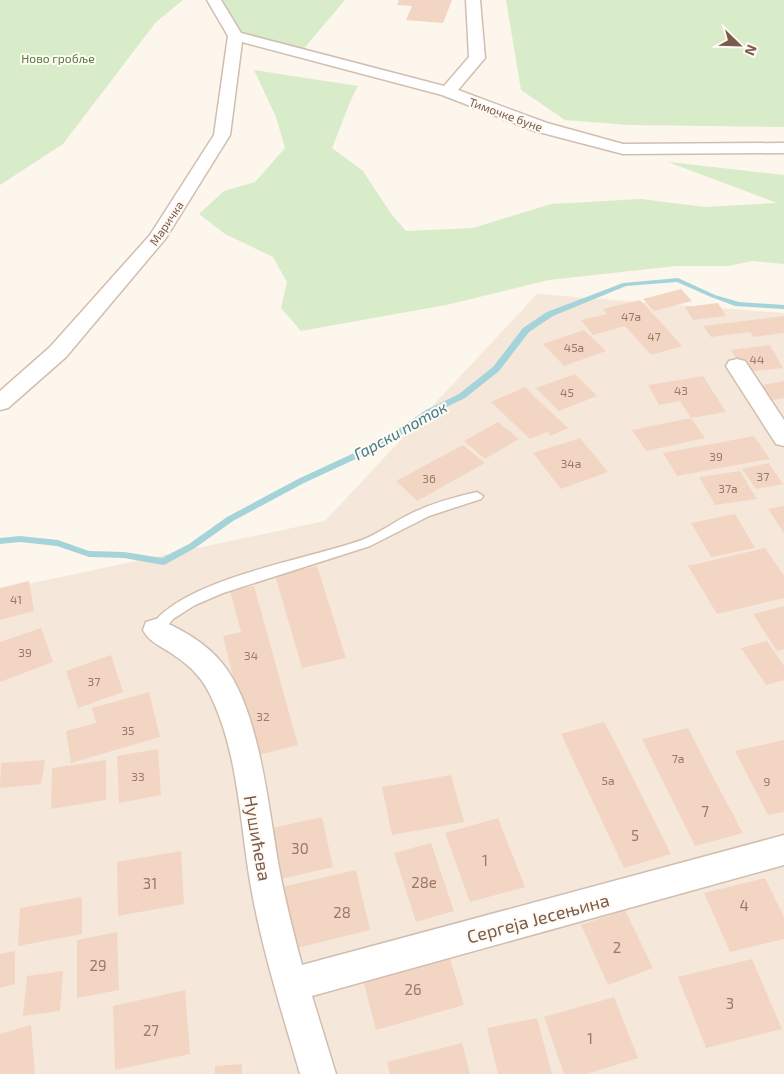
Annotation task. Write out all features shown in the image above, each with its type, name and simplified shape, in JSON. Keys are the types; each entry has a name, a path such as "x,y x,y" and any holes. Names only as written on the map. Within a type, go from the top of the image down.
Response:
{"street":[{"path":"214,0 235,36"},
{"path":"448,92 476,58 474,0"},
{"name":"Тимочке буне","path":"235,36 448,92 541,128 624,149 784,148"},
{"name":"Маричка","path":"0,403 58,352 157,238 222,135 235,36"},
{"path":"737,366 784,438"},
{"name":"Нушићева","path":"156,630 203,662 217,678 232,711 247,775 267,888 291,985 318,1074"},
{"name":"Сергеја Јесењина","path":"291,985 784,850"}],"lane":[{"path":"156,630 169,613 214,592 299,562 366,543 436,508 478,496"}],"shaded area":[{"path":"537,294 784,313 784,1074 0,1074 0,593 23,585 325,521"}],"green space":[{"name":"Ново гробље","path":"0,0 183,0 156,22 63,144 0,185"},
{"path":"214,0 345,0 300,53 235,36"},
{"path":"506,0 784,0 784,127 629,125 565,120 521,90"},
{"path":"254,70 358,86 332,148 363,171 392,215 406,231 473,228 551,204 641,199 705,207 777,203 668,162 784,175 784,264 752,261 728,266 676,266 549,280 446,305 301,331 281,308 287,282 273,257 225,234 199,214 224,191 255,182 285,148 276,117"}],"building":[{"path":"399,0 452,0 443,23 406,20 412,6 397,5"},
{"path":"681,289 692,301 654,311 643,299"},
{"path":"640,300 682,346 651,355 625,326 593,335 581,320 607,314 603,309"},
{"path":"718,303 726,316 693,320 685,307"},
{"path":"784,316 784,333 753,337 750,332 711,337 703,326"},
{"path":"584,330 606,351 564,366 543,344"},
{"path":"770,345 783,368 744,372 731,350"},
{"path":"575,374 597,396 559,411 536,388"},
{"path":"703,376 726,412 691,418 680,401 659,405 648,385"},
{"path":"784,381 784,398 767,401 757,386"},
{"path":"525,387 568,428 551,436 547,432 530,439 491,402"},
{"path":"691,418 705,438 646,451 632,430"},
{"path":"498,422 519,439 485,459 464,441"},
{"path":"754,436 770,459 677,476 663,453"},
{"path":"580,438 608,472 561,489 533,453"},
{"path":"463,445 485,463 417,501 396,481"},
{"path":"769,463 783,484 756,489 742,469"},
{"path":"740,471 757,499 715,505 699,477"},
{"path":"784,506 784,533 768,509"},
{"path":"735,514 755,548 711,557 691,523"},
{"path":"765,548 784,576 784,598 717,614 688,566"},
{"path":"317,566 346,658 302,668 275,575"},
{"path":"29,581 34,611 0,620 0,588"},
{"path":"254,586 298,745 247,758 235,685 223,636 241,632 230,591"},
{"path":"784,606 784,649 777,651 753,614"},
{"path":"41,628 53,662 0,682 0,642"},
{"path":"767,641 784,666 784,680 766,685 741,648"},
{"path":"111,655 123,692 78,708 66,671"},
{"path":"149,692 160,737 71,763 66,731 96,723 92,708"},
{"path":"604,722 671,854 624,868 561,734"},
{"path":"688,728 743,833 695,846 642,739"},
{"path":"784,740 784,812 768,815 735,751"},
{"path":"158,749 161,795 119,803 117,756"},
{"path":"45,760 41,784 0,788 1,763"},
{"path":"106,760 106,800 51,809 52,768"},
{"path":"451,775 464,822 392,835 382,787"},
{"path":"322,817 333,867 277,880 268,829"},
{"path":"498,818 525,887 470,902 445,833"},
{"path":"431,843 454,911 416,922 394,853"},
{"path":"181,851 184,904 118,916 117,862"},
{"path":"356,870 370,930 293,949 282,887"},
{"path":"765,878 784,917 784,939 730,952 704,893"},
{"path":"82,897 82,934 18,946 20,908"},
{"path":"625,910 653,968 608,985 581,925"},
{"path":"117,932 119,990 77,998 77,940"},
{"path":"447,949 464,1005 376,1030 361,972"},
{"path":"15,951 15,984 0,988 0,954"},
{"path":"752,959 782,1029 706,1048 678,977"},
{"path":"63,971 60,1011 23,1016 27,976"},
{"path":"185,990 190,1054 115,1070 113,1006"},
{"path":"614,997 638,1058 587,1074 564,1074 544,1017"},
{"path":"537,1018 552,1074 498,1074 487,1028"},
{"path":"31,1025 35,1074 0,1074 0,1034"},
{"path":"462,1043 470,1074 390,1074 387,1062"},
{"path":"242,1064 242,1074 215,1074 215,1066"}],"waterway":[{"name":"Гарски поток","path":"0,541 20,539 58,543 89,554 124,555 163,562 192,546 230,519 301,481 385,442 429,412 462,396 496,369 526,330 550,314 625,284 678,280 713,296 738,304 784,307"}]}
